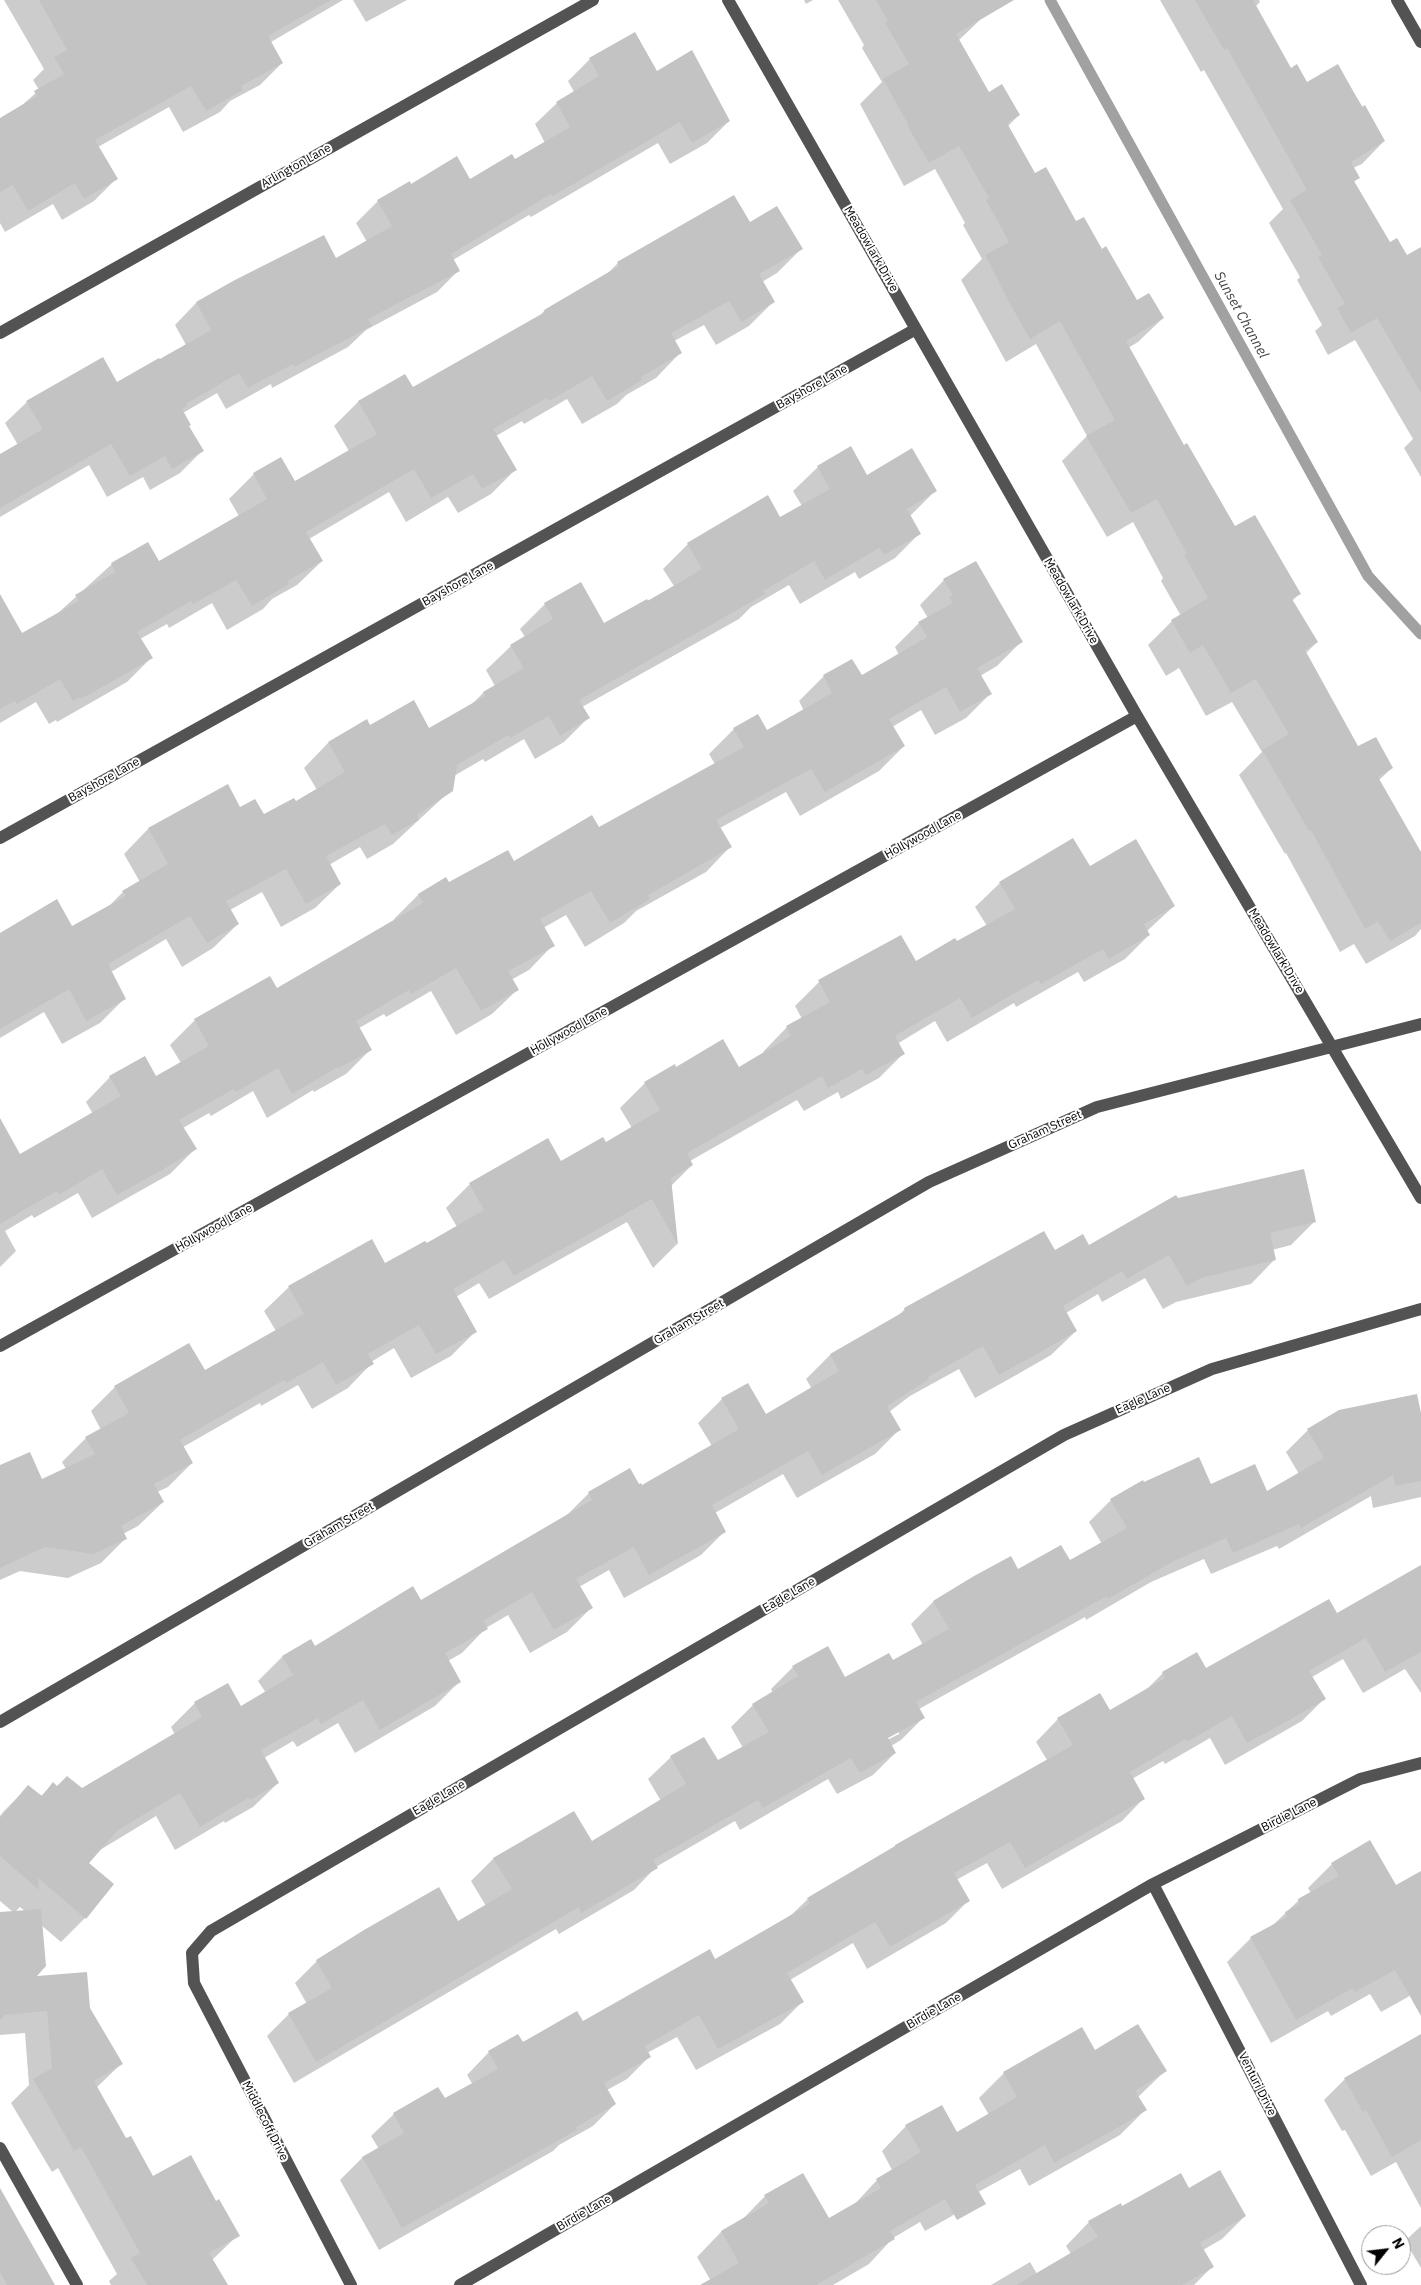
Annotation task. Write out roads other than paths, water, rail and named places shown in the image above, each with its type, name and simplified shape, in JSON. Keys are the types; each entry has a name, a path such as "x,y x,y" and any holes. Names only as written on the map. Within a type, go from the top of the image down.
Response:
{"street":[{"name":"Arlington Lane","path":"0,333 593,0"},
{"name":"Meadowlark Drive","path":"728,0 1137,716 1421,1198"},
{"path":"1400,1 1421,42"},
{"name":"Bayshore Lane","path":"0,838 916,329"},
{"name":"Hollywood Lane","path":"0,1346 1137,716"},
{"name":"Graham Street","path":"0,1722 929,1182 1097,1107 1332,1045 1421,1024"},
{"name":"Eagle Lane","path":"192,1953 212,1931 1064,1435 1212,1369 1421,1309"},
{"name":"Birdie Lane","path":"460,2285 1153,1884 1360,1779 1421,1763"},
{"name":"Venturi Drive","path":"1153,1884 1359,2285"},
{"name":"Middlecoff Drive","path":"192,1953 194,1983 351,2285"},
{"path":"0,2148 78,2285"}],"waterway":[{"name":"Sunset Channel","path":"1050,0 1368,576 1421,634"}]}
